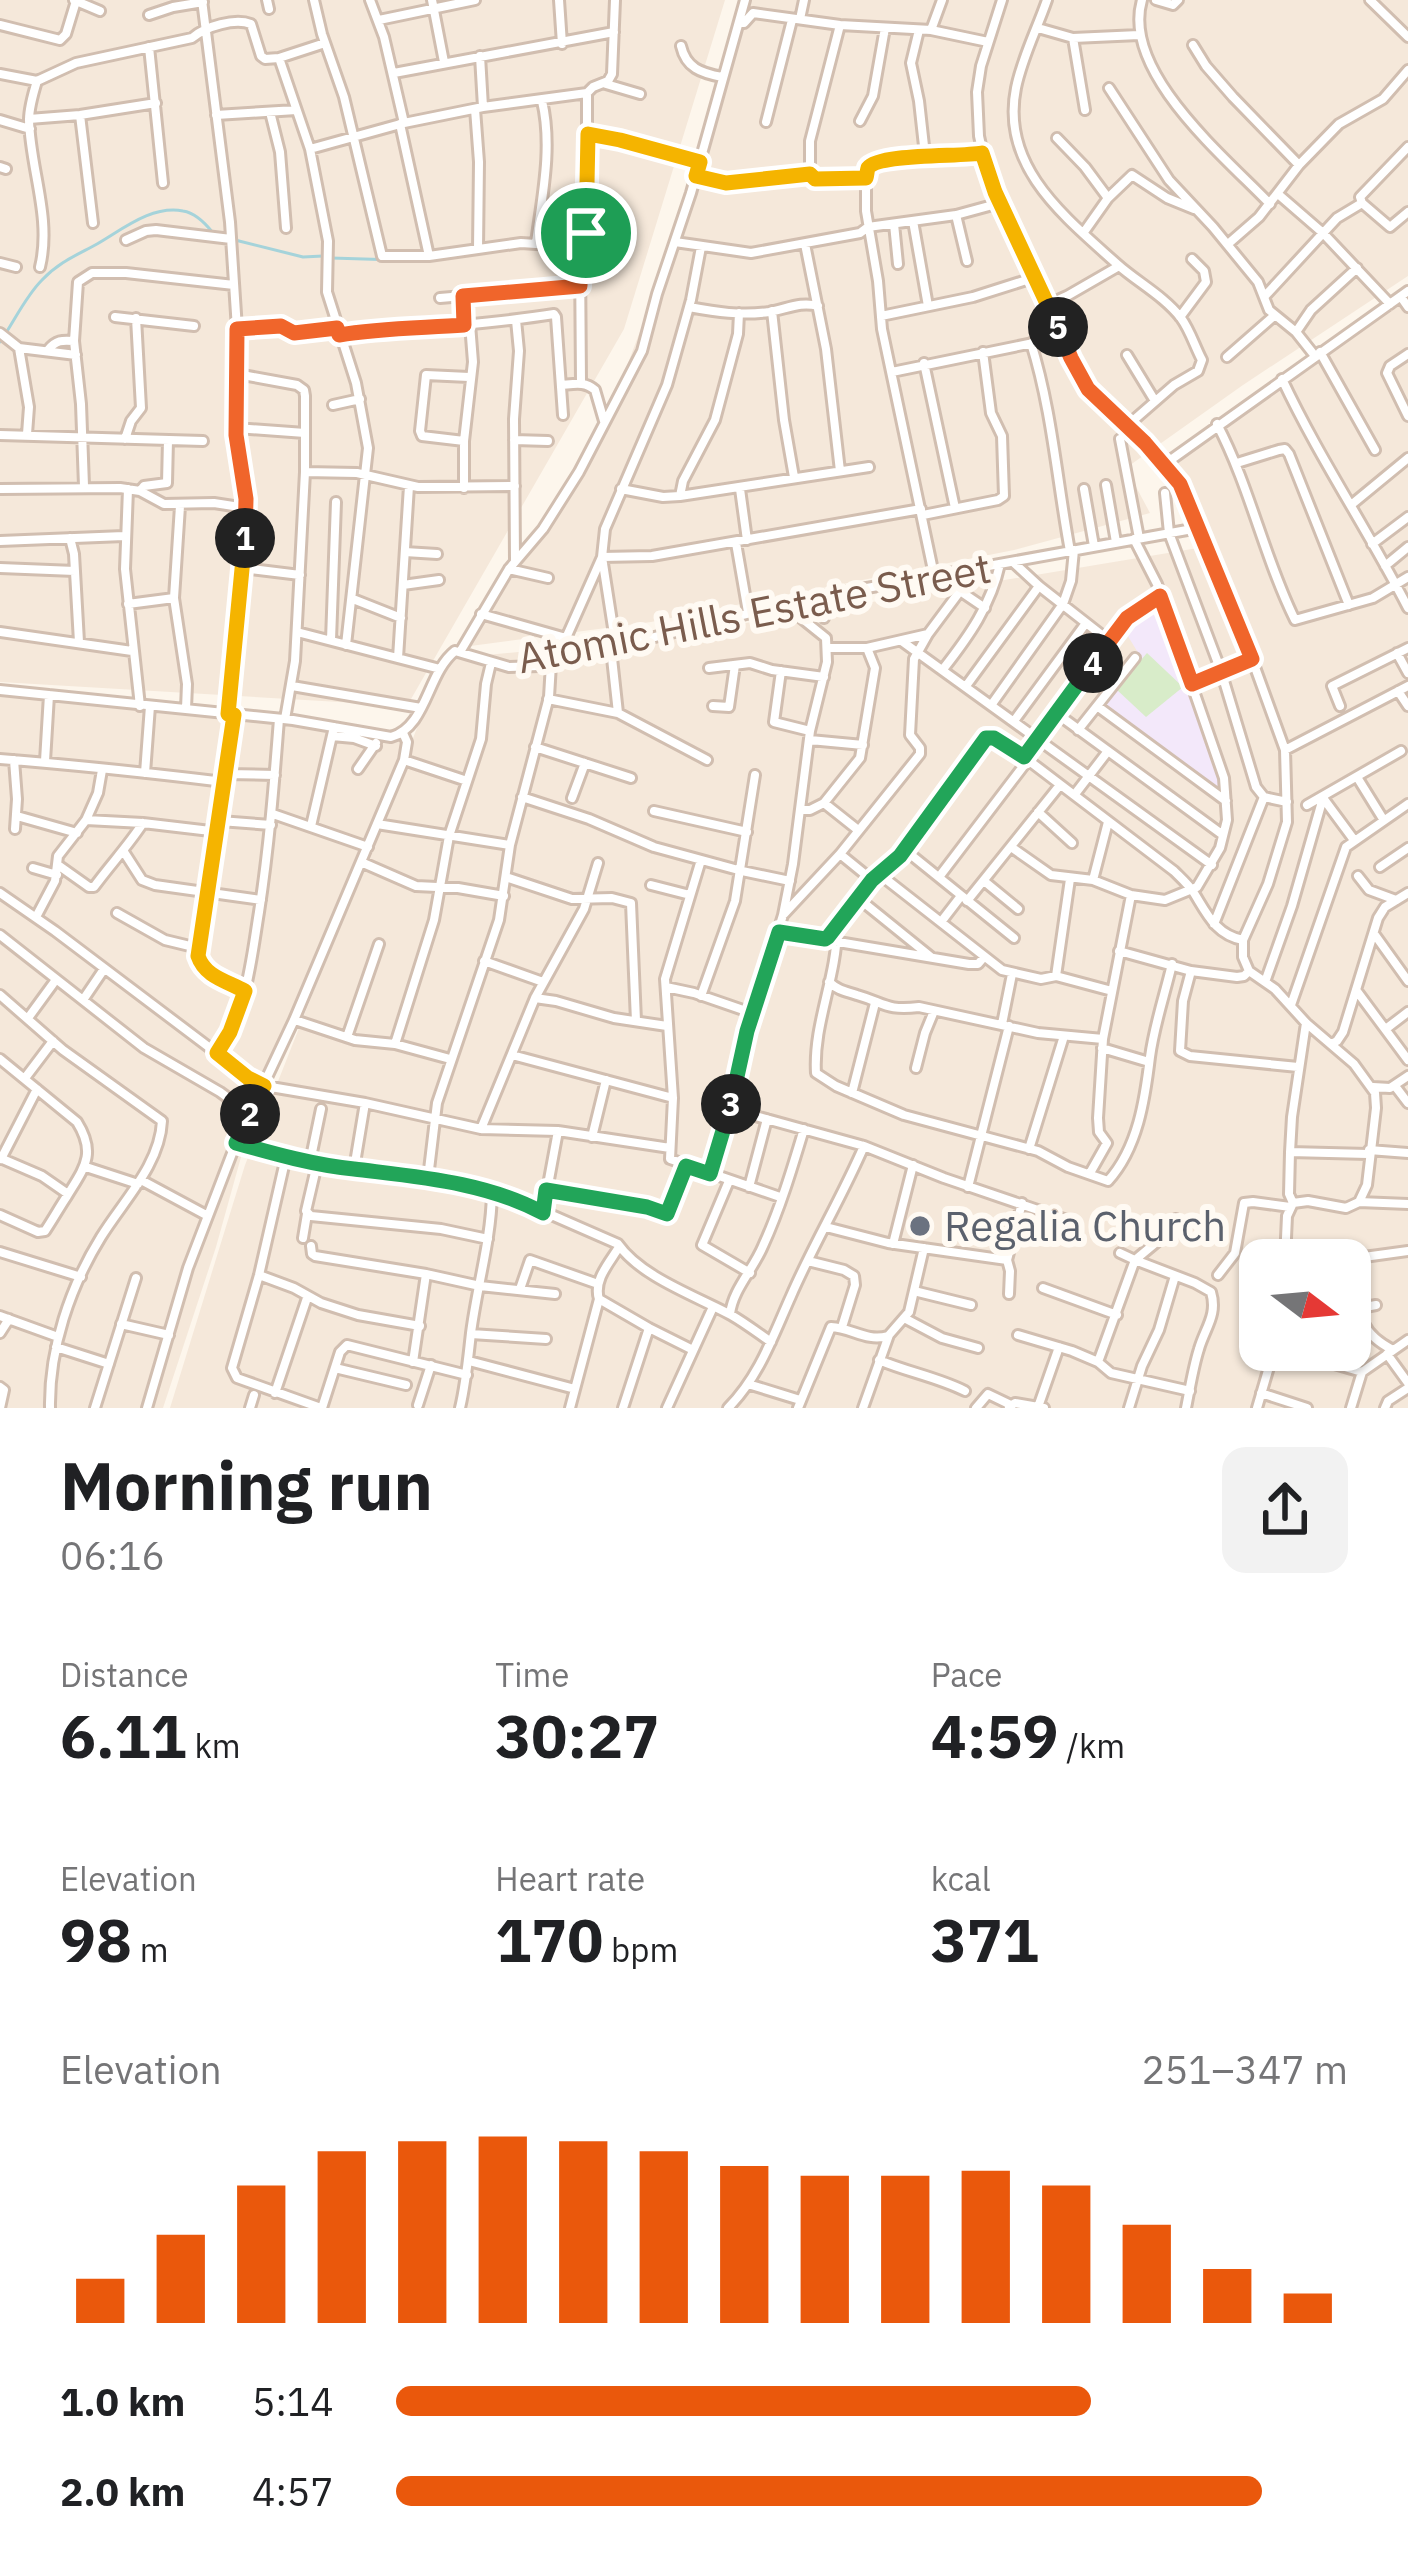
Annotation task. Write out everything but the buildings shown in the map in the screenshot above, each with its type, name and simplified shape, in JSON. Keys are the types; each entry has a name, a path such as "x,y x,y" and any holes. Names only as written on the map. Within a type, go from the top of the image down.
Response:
{"street":[{"path":"314,0 354,136 382,256 428,256 536,243 582,247"},
{"path":"370,0 394,74 428,256"},
{"path":"379,20 433,4 475,0"},
{"path":"559,0 562,44"},
{"path":"604,84 612,74 615,0"},
{"path":"460,652 512,565 543,529 579,472 642,351 745,0"},
{"path":"766,122 804,0"},
{"path":"932,30 942,0"},
{"path":"1002,0 976,92 982,153 1000,202 1088,389 1128,425 1180,484 1285,750 1287,822 1268,884 1243,940 1244,957 1249,971 1354,1064 1372,1087 1377,1101 1366,1189 1359,1202"},
{"path":"1047,0 1015,91 1018,149 1047,196 1180,317 1202,364 1128,425"},
{"path":"1142,0 1139,34 1151,68 1177,108 1270,204"},
{"path":"1156,0 1173,4 1178,0"},
{"path":"1370,0 1408,38"},
{"path":"0,25 60,40 75,1 100,11"},
{"path":"149,15 202,1 231,239 237,450 246,508 225,778 198,948 203,967 245,991"},
{"path":"433,4 444,62"},
{"path":"739,23 752,13 840,25 932,30 988,41"},
{"path":"0,74 37,81 76,63 247,21 262,57 279,58 326,43"},
{"path":"810,174 810,141 840,25"},
{"path":"860,122 873,96 885,28"},
{"path":"1038,28 1073,38 1139,34"},
{"path":"919,30 911,63 925,155"},
{"path":"394,74 614,32"},
{"path":"192,38 208,47"},
{"path":"1073,38 1084,110"},
{"path":"1193,45 1233,98 1299,165"},
{"path":"149,46 163,183"},
{"path":"680,46 694,69 722,77"},
{"path":"478,250 480,56"},
{"path":"279,58 310,149 328,241 327,292 360,399 368,448 346,644"},
{"path":"1228,244 1270,204 1339,124 1368,110 1408,70"},
{"path":"37,81 30,124 44,241 40,267"},
{"path":"310,149 402,123 542,101 604,84 640,94"},
{"path":"1109,88 1160,168 1258,282 1275,315 1317,354 1375,450"},
{"path":"581,383 587,92"},
{"path":"536,243 546,159 542,101"},
{"path":"0,120 30,124 156,103"},
{"path":"216,115 296,110"},
{"path":"270,112 280,152 286,228"},
{"path":"80,115 93,223"},
{"path":"588,134 700,162"},
{"path":"1057,138 1108,199"},
{"path":"1408,147 1362,193 1362,203 1390,227 1408,212"},
{"path":"934,575 881,316 866,178 868,168 876,163 982,153"},
{"path":"696,176 726,183 810,174 818,179 866,178"},
{"path":"1084,232 1132,175 1167,198 1195,209"},
{"path":"1278,194 1323,233 1390,304"},
{"path":"675,242 751,253 860,233 868,227 956,215 1000,202"},
{"path":"1263,298 1341,214 1362,203"},
{"path":"956,215 967,261"},
{"path":"913,221 928,306"},
{"path":"894,224 898,264"},
{"path":"126,240 156,230 231,239"},
{"path":"805,244 833,392 840,471"},
{"path":"618,712 602,557 605,529 658,407 689,307 701,247"},
{"path":"1180,317 1206,282 1204,271 1192,259"},
{"path":"0,263 16,267"},
{"path":"1049,304 1119,266"},
{"path":"1296,332 1309,312 1357,268"},
{"path":"84,486 74,341 78,282 88,274 126,273 234,285"},
{"path":"881,316 989,293 1037,277"},
{"path":"440,298 580,286"},
{"path":"806,302 815,293"},
{"path":"1165,464 1404,294 1408,307"},
{"path":"463,296 473,362 464,488"},
{"path":"689,307 722,314 772,311 806,302 818,305"},
{"path":"772,311 794,477"},
{"path":"680,496 716,420 739,313"},
{"path":"237,329 401,331 554,314 563,416"},
{"path":"1227,357 1275,315"},
{"path":"115,317 194,326"},
{"path":"125,439 141,408 136,318"},
{"path":"512,565 516,320"},
{"path":"4,335 19,348 76,355"},
{"path":"892,372 1062,337"},
{"path":"47,351 62,340 74,341"},
{"path":"992,705 1063,604 1071,580 1072,550 1054,445 1030,343"},
{"path":"19,348 29,406 27,434"},
{"path":"602,557 652,556 998,500 1005,492 1003,442 992,412 983,352"},
{"path":"1408,354 1387,373 1408,416"},
{"path":"1127,355 1155,401"},
{"path":"924,363 955,508"},
{"path":"217,1053 245,991 261,900 282,719 292,686 305,472 301,386 237,374"},
{"path":"464,441 422,436 420,431 426,375 470,377"},
{"path":"1282,379 1408,608"},
{"path":"561,385 581,383 595,390 604,422"},
{"path":"333,405 360,399"},
{"path":"1217,424 1237,463 1295,620 1349,605 1408,577"},
{"path":"236,428 305,433"},
{"path":"0,435 202,441"},
{"path":"1011,847 1045,872 1165,900 1193,890 1212,865 1223,836 1224,778 1137,539 1120,439"},
{"path":"155,501 167,481 169,440"},
{"path":"514,440 548,441"},
{"path":"1237,463 1279,449 1289,454 1349,605"},
{"path":"1351,505 1408,458"},
{"path":"621,489 680,496 869,467"},
{"path":"305,472 365,474 409,486 515,487"},
{"path":"140,491 144,486 162,485"},
{"path":"1106,485 1116,542"},
{"path":"398,658 409,486"},
{"path":"0,489 128,489 179,506 214,503 246,508"},
{"path":"128,489 124,536 128,604 132,651 145,706 146,773"},
{"path":"740,489 747,540"},
{"path":"1084,489 1094,546"},
{"path":"1165,493 1169,533 1221,671 1256,787 1264,797 1288,802"},
{"path":"331,640 336,502"},
{"path":"179,506 174,598 187,684 186,709"},
{"path":"1372,544 1408,517"},
{"name":"Atomic Hills Estate Street","path":"404,734 450,653 520,668 551,664 819,596 1198,528"},
{"path":"0,541 124,536"},
{"path":"70,538 79,642"},
{"path":"736,543 748,613"},
{"path":"1385,566 1408,547"},
{"path":"405,552 437,554"},
{"path":"568,659 566,638 602,557"},
{"path":"1012,561 1109,640"},
{"path":"944,668 985,608 1000,564"},
{"path":"512,565 548,578"},
{"path":"0,568 75,571"},
{"path":"242,568 300,575"},
{"path":"403,585 439,580"},
{"path":"966,686 1039,586"},
{"path":"783,915 840,854 921,751 910,735 911,684 917,651 928,634 960,591 985,608"},
{"path":"819,596 824,618"},
{"path":"938,877 1109,640 1127,618 1160,596"},
{"path":"128,604 174,598"},
{"path":"352,599 401,618"},
{"path":"710,1174 783,915 810,735 829,649 823,634 784,604"},
{"path":"481,614 566,638"},
{"path":"1014,721 1086,622"},
{"path":"0,632 132,651"},
{"path":"297,632 440,669"},
{"path":"829,649 867,648 928,634"},
{"path":"903,642 1212,865"},
{"path":"800,810 824,803 860,758 875,668 867,648"},
{"path":"1340,706 1332,686 1408,648"},
{"path":"1397,653 1408,673"},
{"path":"1078,730 1135,658"},
{"path":"1192,684 1252,659"},
{"path":"395,1044 434,920 449,836 481,739 491,663"},
{"path":"709,668 750,663 824,676"},
{"path":"428,1178 434,1119 450,1059 504,896 510,845 548,699 551,664"},
{"path":"713,706 729,707 735,664"},
{"path":"782,671 773,722 863,745"},
{"path":"292,686 421,708"},
{"path":"1285,750 1408,686"},
{"path":"0,690 282,719 377,741 404,734 407,742 362,862 236,1143 188,1268 150,1407"},
{"path":"1398,692 1408,706"},
{"path":"45,761 50,695"},
{"path":"548,699 618,712 707,760"},
{"path":"1097,706 1227,802"},
{"path":"1056,713 1223,836"},
{"path":"311,826 333,731"},
{"path":"825,939 875,877 904,850 986,738 994,738 1174,871 1193,890 1214,924 1231,938 1243,940"},
{"path":"358,769 377,741"},
{"path":"535,747 631,778"},
{"path":"1307,805 1401,751"},
{"path":"1075,794 1108,752"},
{"path":"0,759 225,778 275,775"},
{"path":"14,760 15,829"},
{"path":"404,760 467,781"},
{"path":"572,798 585,763"},
{"path":"36,917 58,870 59,854 86,820 102,770"},
{"path":"701,996 742,871 755,775"},
{"path":"1357,777 1383,819"},
{"path":"941,922 984,881 1060,784"},
{"path":"522,797 654,847 790,881"},
{"path":"1214,924 1264,797"},
{"path":"1323,798 1354,840"},
{"path":"1265,982 1323,798"},
{"path":"824,803 858,830"},
{"path":"1291,1005 1342,856 1354,840 1405,806 1408,818"},
{"path":"654,811 747,832"},
{"path":"1038,812 1072,843"},
{"path":"17,816 76,833"},
{"path":"86,820 219,827 272,820 311,826 368,847"},
{"path":"1093,880 1108,822"},
{"path":"33,868 58,870 93,888 143,823"},
{"path":"377,824 510,845"},
{"path":"1380,868 1408,848"},
{"path":"904,850 1014,938"},
{"path":"124,852 148,883 261,900"},
{"path":"840,854 941,922 1001,970 1041,979 1056,976 1112,991"},
{"path":"700,860 666,988 673,1098 671,1161 780,1197"},
{"path":"362,862 416,886 504,896"},
{"path":"481,1129 535,998 587,900 598,863"},
{"path":"1358,876 1369,890 1404,899"},
{"path":"506,878 572,898 631,903 636,1021"},
{"path":"1056,976 1070,879"},
{"path":"984,881 1018,909"},
{"path":"651,886 691,895"},
{"path":"0,892 264,1086 481,1129 558,1131 670,1148"},
{"path":"1090,1173 1108,1143 1098,1130 1102,1044 1131,895"},
{"path":"858,898 933,959"},
{"path":"1331,1044 1341,1036 1381,913 1404,899"},
{"path":"117,913 176,944 198,948"},
{"path":"837,928 815,1068 821,1078 904,1115 1029,1149 1110,1180 1144,1108 1149,1062 1172,964"},
{"path":"779,932 933,959 977,964 984,956"},
{"path":"1374,933 1408,981"},
{"path":"0,935 153,1054 231,1100 238,1114 251,1110"},
{"path":"347,1037 379,944"},
{"path":"1119,951 1191,971 1237,977 1249,971"},
{"path":"484,961 543,982"},
{"path":"83,1000 104,969"},
{"path":"1191,971 1180,1052 1298,1067"},
{"path":"968,1186 1012,974"},
{"path":"27,1018 55,981"},
{"path":"829,982 841,992 875,1004 919,1007 1102,1044 1149,1062"},
{"path":"666,988 752,1013"},
{"path":"1355,988 1408,1060"},
{"path":"0,995 53,1041 161,1118 161,1131 140,1182 81,1276 57,1342 50,1408"},
{"path":"535,998 667,1026"},
{"path":"852,1093 875,1004"},
{"path":"916,1068 934,1011"},
{"path":"1387,1028 1408,1012"},
{"path":"294,1020 347,1037 450,1059"},
{"path":"1287,1239 1290,1151 1306,1023"},
{"path":"1029,1149 1064,1036"},
{"path":"25,1078 53,1041"},
{"path":"512,1055 673,1098"},
{"path":"0,1059 70,1115 86,1142 86,1167 43,1232 0,1215"},
{"path":"1372,1087 1395,1086 1408,1076"},
{"path":"592,1137 606,1080"},
{"path":"1395,1086 1408,1103"},
{"path":"37,1089 0,1158 68,1194"},
{"path":"354,1169 365,1103"},
{"path":"321,1109 307,1214 307,1242 315,1256 480,1286 555,1294"},
{"path":"730,1109 864,1146 1070,1221"},
{"path":"749,1187 767,1119"},
{"path":"730,1314 734,1295 766,1239 804,1129"},
{"path":"543,1213 558,1131"},
{"path":"236,1143 314,1163 428,1178 517,1199 620,1246 640,1267 730,1314 771,1342"},
{"path":"728,1408 742,1395 778,1330 864,1146"},
{"path":"1290,1151 1408,1153"},
{"path":"286,1157 260,1275 232,1368 237,1378 321,1408 347,1345 467,1375"},
{"path":"893,1244 913,1165"},
{"path":"546,1190 667,1214 686,1166"},
{"path":"86,1167 140,1182 208,1216"},
{"path":"729,1181 702,1245 750,1273"},
{"path":"461,1407 492,1193"},
{"path":"1218,1275 1235,1252 1244,1203 1308,1201 1346,1208 1359,1202 1408,1204"},
{"path":"1009,1294 1007,1260 1022,1203"},
{"path":"307,1214 488,1239"},
{"path":"1098,1362 1135,1260 1176,1219"},
{"path":"826,1227 893,1244 1007,1260"},
{"path":"570,1408 599,1299 598,1284 620,1246"},
{"path":"748,1384 799,1404 828,1329 842,1327 875,1340 889,1335 906,1319 925,1248"},
{"path":"1371,1256 1408,1251"},
{"path":"0,1252 81,1276"},
{"path":"1120,1252 1209,1290 1214,1298 1186,1408"},
{"path":"520,1289 530,1260 598,1284"},
{"path":"808,1261 854,1276 842,1327"},
{"path":"413,1362 426,1274"},
{"path":"260,1275 358,1315 420,1326"},
{"path":"1129,1408 1175,1276"},
{"path":"95,1408 136,1278"},
{"path":"1043,1288 1117,1315"},
{"path":"914,1291 971,1305"},
{"path":"275,1393 307,1297"},
{"path":"599,1299 693,1350"},
{"path":"1371,1305 1376,1305"},
{"path":"667,1408 713,1307"},
{"path":"0,1333 4,1317 109,1364"},
{"path":"906,1319 942,1338 978,1348"},
{"path":"121,1324 169,1335"},
{"path":"623,1408 649,1328"},
{"path":"471,1334 546,1339"},
{"path":"862,1408 889,1335"},
{"path":"1018,1335 1098,1362 1111,1373 1190,1391"},
{"path":"1371,1336 1390,1352 1408,1386 1385,1408"},
{"path":"875,1340 881,1356 900,1369 936,1377 965,1391"},
{"path":"1351,1408 1362,1372 1408,1340"},
{"path":"976,1408 988,1394 1010,1406 1042,1408 1059,1347"},
{"path":"470,1360 574,1389"},
{"path":"418,1405 431,1366"},
{"path":"335,1368 406,1385"},
{"path":"1257,1408 1268,1371"},
{"path":"0,1387 4,1395 0,1408"},
{"path":"1261,1394 1307,1408"},
{"path":"250,1408 254,1395"}],"shaded area":[{"path":"0,0 725,0 624,329 407,706 0,682"},
{"path":"752,0 1408,0 1408,276 1126,468 1150,513 1014,550 651,622 463,647 586,474 686,210"},
{"path":"1408,298 1408,1408 170,1408 245,1165 383,815 258,1096 216,1247 163,1408 0,1408 0,690 300,721 369,734 403,733 406,756 444,659 643,640 1216,545 1169,460"},
{"path":"1158,601 1224,796 1100,706 1140,656 1123,628"}],"green space":[{"path":"1147,653 1183,687 1146,717 1116,689"}],"waterway":[{"path":"0,342 48,274 138,220 183,211 196,216 213,233"},
{"path":"235,240 303,257 323,256"},
{"path":"331,258 397,260"}],"place":[{"name":"Regalia Church","path":"920,1226"}],"route":[{"path":"588,134 700,162 696,176 726,183 810,174 815,179 855,180 866,178 868,168 876,163 982,153 995,192 1088,389 1180,484 1252,659 1192,684 1160,596 1118,628 1024,757 986,738 900,856 878,873 831,935 825,939 779,932 747,1031 710,1174 686,1166 667,1214 546,1190 543,1213 517,1199 463,1185 317,1164 236,1143 264,1086 217,1053 245,991 209,973 198,956 234,715 228,714 246,518 236,435 237,329 281,326 294,333 337,328 339,335 464,325 463,296 580,286 586,233 588,134"}]}
